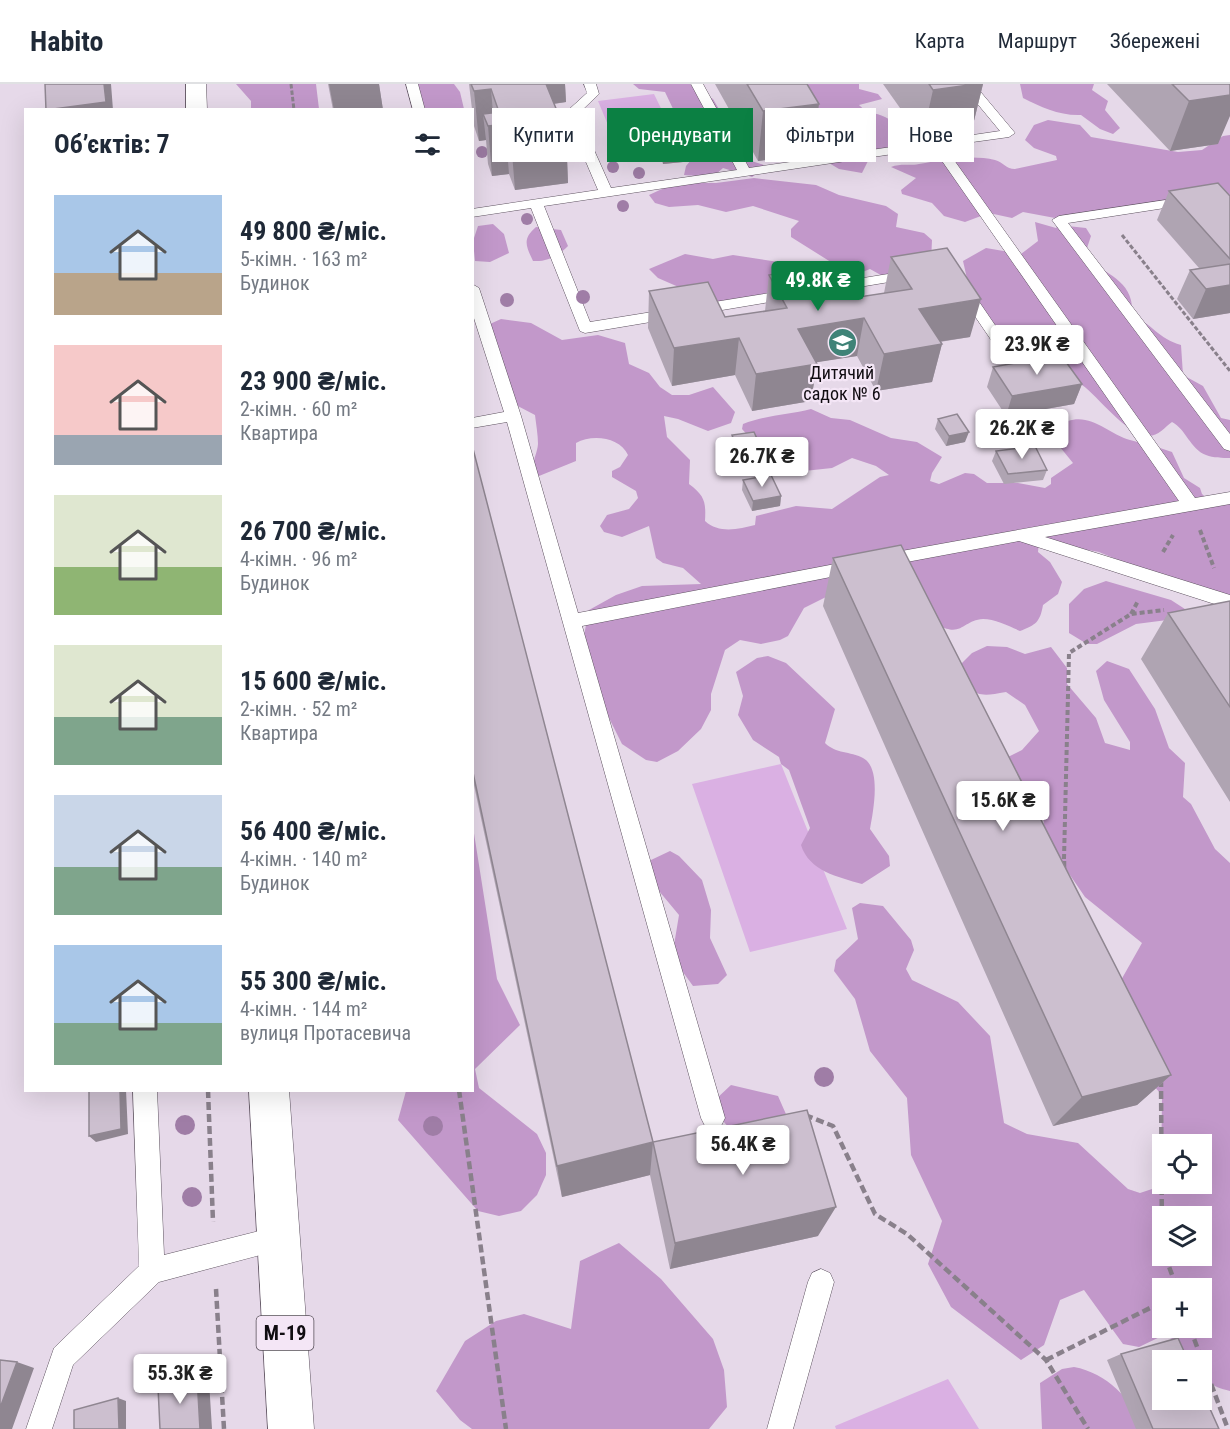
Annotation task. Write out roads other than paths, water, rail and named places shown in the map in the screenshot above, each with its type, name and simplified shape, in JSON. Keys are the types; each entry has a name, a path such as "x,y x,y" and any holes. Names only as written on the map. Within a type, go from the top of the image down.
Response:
{"highway":[{"path":"196,84 197,108"},
{"name":"М-19","path":"269,1092 291,1429"}],"lane":[{"path":"412,84 418,108"},
{"path":"590,84 593,94 571,113 606,193"},
{"path":"697,84 745,172"},
{"path":"787,84 802,108"},
{"path":"967,84 1009,133 974,138"},
{"path":"474,213 813,162"},
{"path":"949,162 1191,505"},
{"path":"1230,212 1199,199 1059,220 1230,446"},
{"path":"536,204 585,328 925,272"},
{"path":"955,277 1018,369"},
{"path":"474,294 513,416 713,1118"},
{"path":"474,423 513,416"},
{"path":"572,621 1018,535 1230,498"},
{"path":"1018,535 1228,602"},
{"path":"896,558 907,579"},
{"path":"145,1092 152,1271"},
{"path":"39,1429 63,1357 152,1271 279,1238"},
{"path":"780,1429 821,1282"}],"place":[{"name":"Дитячий садок № 6","path":"842,343"}]}
